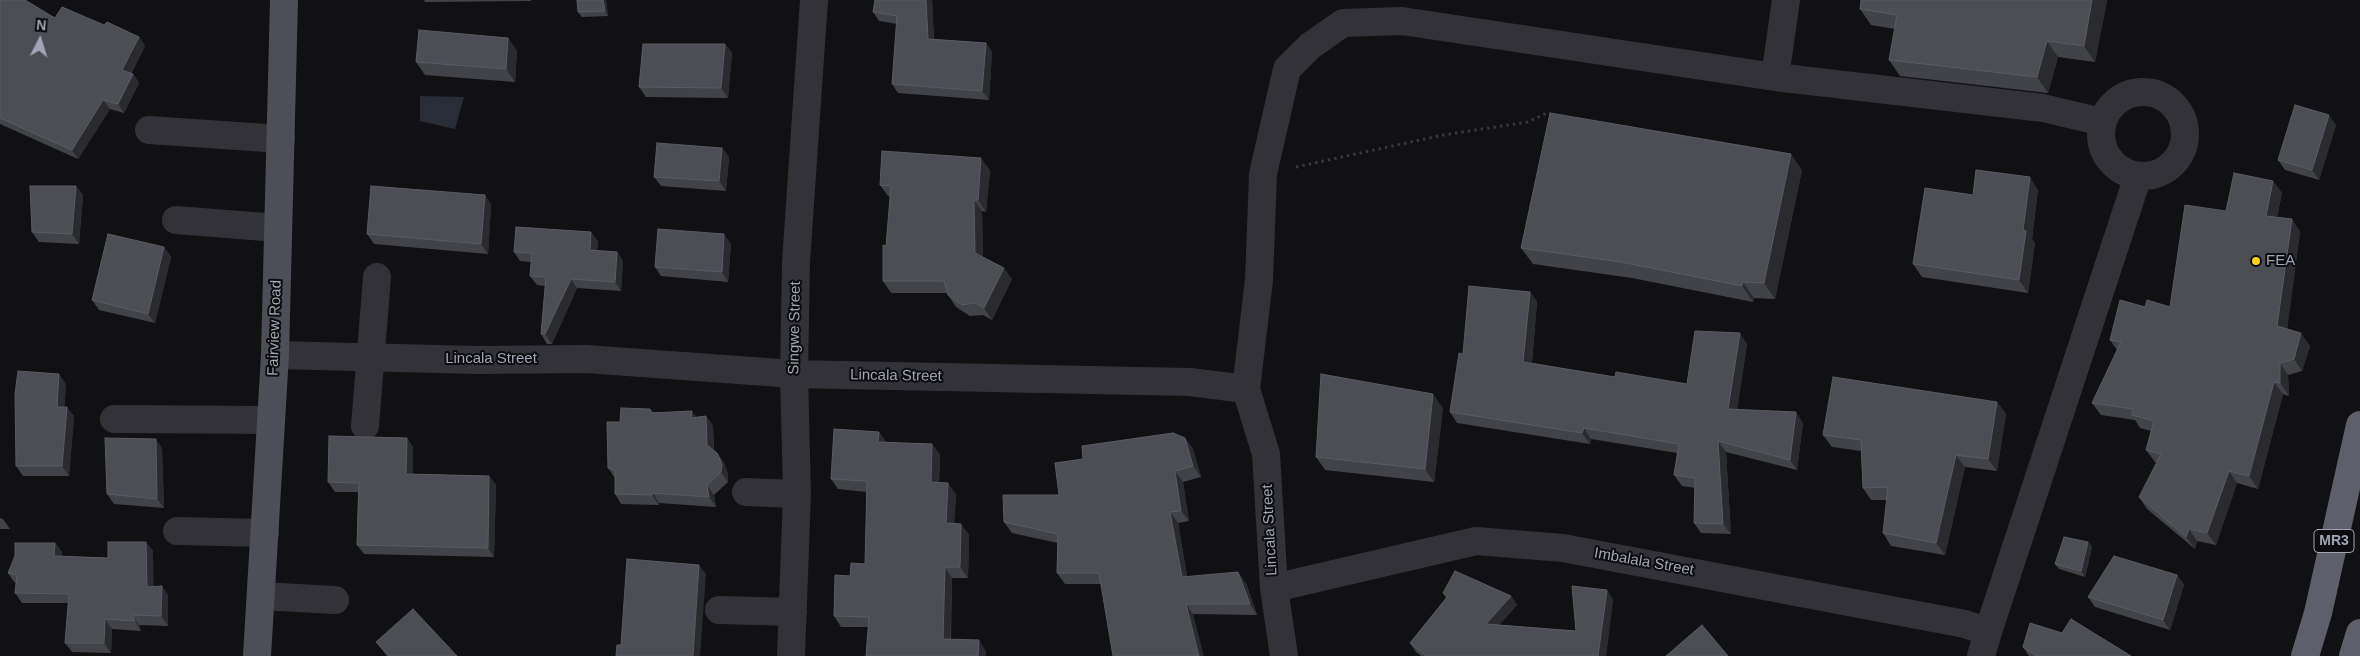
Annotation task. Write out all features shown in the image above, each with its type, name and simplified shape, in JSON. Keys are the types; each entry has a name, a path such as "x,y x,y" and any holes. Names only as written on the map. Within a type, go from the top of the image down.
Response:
{"highway":[{"name":"MR3","path":"2305,656 2318,613 2360,425"},
{"path":"2353,656 2360,633"}],"main road":[{"name":"Fairview Road","path":"257,656 274,354 284,0"}],"street":[{"name":"Singwe Street","path":"791,656 797,494 794,374 796,262 814,0"},
{"path":"1774,78 1786,0"},
{"path":"1246,389 1259,280 1263,174 1287,69 1310,46 1344,23 1402,21 1774,78 2044,108 2102,122"},
{"path":"2147,92 2162,96 2174,105 2182,117 2185,131 2184,146 2177,159 2167,169 2153,175 2138,176 2125,172 2113,163 2104,151 2101,137 2102,122 2109,110 2119,99 2132,93 2147,92"},
{"path":"149,130 281,139"},
{"path":"1985,644 2138,176"},
{"path":"176,220 278,228"},
{"path":"365,426 377,277"},
{"name":"Lincala Street","path":"274,354 478,360 586,359 794,374 1190,382 1246,389 1266,454 1274,588 1284,656"},
{"path":"114,419 271,420"},
{"path":"746,492 797,494"},
{"path":"176,531 264,533"},
{"name":"Imbalala Street","path":"1274,588 1476,541 1563,548 1656,564 1965,624 1985,644"},
{"path":"260,596 335,600"},
{"path":"719,610 793,612"}],"path":[{"path":"1263,174 1443,135 1528,122 1549,112"}],"shaded area":[{"path":"420,96 464,97 455,129 420,121"}],"building":[{"path":"0,0 25,0 55,18 62,7 104,25 107,22 139,37 122,70 133,74 118,104 103,100 72,150 0,118"},
{"path":"577,0 603,0 605,11 578,12"},
{"path":"875,0 926,0 928,39 986,43 982,91 892,84 897,16 873,12"},
{"path":"1861,0 2092,0 2084,46 2047,41 2037,77 1889,60 1897,15 1860,9"},
{"path":"419,30 508,38 506,69 416,62"},
{"path":"643,44 725,44 721,88 639,87"},
{"path":"2295,105 2329,115 2312,170 2278,160"},
{"path":"1550,113 1791,154 1764,283 1743,282 1742,286 1621,262 1521,248"},
{"path":"657,143 722,148 719,181 654,177"},
{"path":"882,151 981,158 978,200 974,200 975,253 1004,268 984,308 975,303 962,305 948,295 944,281 883,281 883,245 886,246 891,186 880,185"},
{"path":"1976,170 2030,177 2023,230 2026,231 2019,280 1913,264 1925,188 1973,195"},
{"path":"2234,173 2273,181 2266,216 2292,219 2277,326 2301,333 2294,359 2280,363 2280,383 2274,382 2249,476 2229,471 2207,533 2189,529 2186,537 2139,497 2161,454 2146,450 2154,421 2132,415 2133,409 2092,403 2121,342 2110,340 2120,300 2145,307 2147,300 2170,307 2185,205 2226,211"},
{"path":"30,186 76,186 72,234 32,232"},
{"path":"371,186 485,195 481,244 367,234"},
{"path":"516,227 591,232 590,250 617,252 615,282 571,279 545,334 541,334 546,277 530,276 532,253 514,252"},
{"path":"658,229 724,234 722,272 655,267"},
{"path":"108,234 164,247 148,314 92,300"},
{"path":"1469,286 1530,292 1523,362 1615,377 1616,372 1687,384 1695,331 1740,333 1728,409 1796,412 1790,460 1718,441 1723,524 1694,523 1695,478 1674,475 1679,444 1584,428 1582,433 1450,412 1459,353 1463,354"},
{"path":"18,371 59,374 57,407 67,407 62,466 16,466 15,394"},
{"path":"1321,374 1433,394 1425,469 1316,457"},
{"path":"1833,377 1997,402 1988,459 1956,455 1936,543 1883,533 1888,487 1863,488 1861,440 1823,435"},
{"path":"621,408 650,409 651,413 692,411 691,418 706,416 707,445 717,453 722,464 721,472 707,485 709,497 653,493 652,495 615,494 615,470 608,468 607,422 620,422"},
{"path":"834,429 879,432 878,442 932,444 931,482 948,483 946,523 961,524 960,567 945,567 943,639 979,640 978,656 866,656 869,617 834,616 835,575 850,576 851,563 865,564 867,481 831,479"},
{"path":"1173,433 1185,438 1193,466 1175,471 1181,511 1170,512 1182,577 1238,572 1250,604 1186,604 1199,656 1113,656 1099,573 1057,573 1058,534 1004,522 1003,495 1059,495 1055,463 1083,459 1082,446"},
{"path":"329,436 407,438 406,474 489,476 488,548 357,545 359,483 328,482"},
{"path":"105,438 156,439 157,499 107,494"},
{"path":"2064,537 2088,542 2081,571 2055,564"},
{"path":"108,542 146,542 147,587 162,586 161,616 132,615 135,621 105,619 104,643 65,643 69,594 15,593 17,575 8,573 15,556 15,543 55,543 54,556 108,558"},
{"path":"2114,556 2177,575 2163,620 2088,597"},
{"path":"627,559 699,565 693,656 616,656 617,645 621,645"},
{"path":"1455,571 1511,596 1486,624 1576,631 1572,586 1607,590 1598,656 1426,656 1410,643 1448,596 1443,593"},
{"path":"413,609 457,656 389,656 376,642"},
{"path":"2071,619 2131,656 2037,656 2023,647 2030,623 2062,633"},
{"path":"1702,625 1728,656 1666,656"}],"place":[{"name":"FEA","path":"2256,261"}]}
